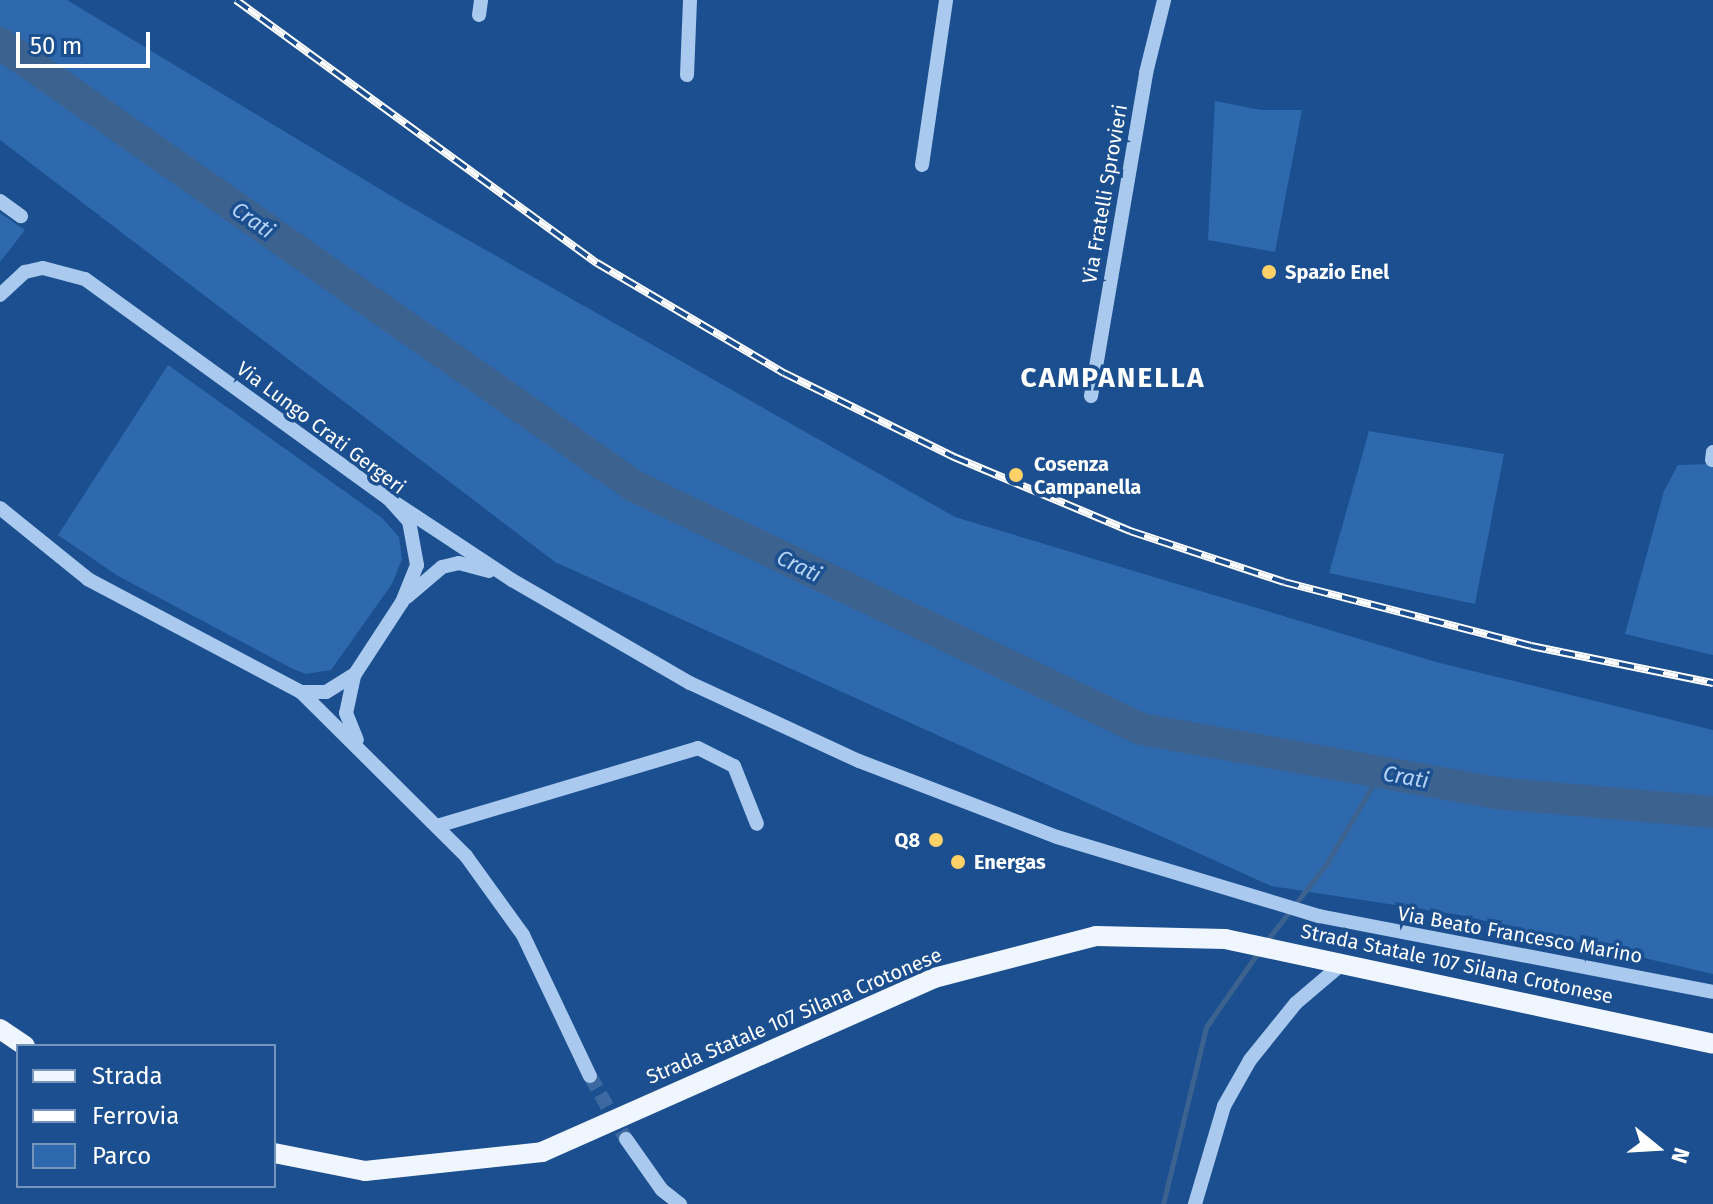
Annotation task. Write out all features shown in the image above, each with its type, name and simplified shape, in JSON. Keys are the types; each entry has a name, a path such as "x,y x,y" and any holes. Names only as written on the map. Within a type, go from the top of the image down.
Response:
{"main road":[{"name":"Strada Statale 107 Silana Crotonese","path":"276,1153 365,1171 542,1152 934,978 1096,936 1225,939 1713,1044"},
{"path":"0,1029 22,1044"}],"street":[{"path":"687,75 690,0"},
{"path":"922,165 946,0"},
{"name":"Via Fratelli Sprovieri","path":"1091,396 1146,73 1164,0"},
{"path":"0,201 21,216"},
{"name":"Via Lungo Crati Gergeri","path":"0,295 25,272 43,268 85,279 388,498 409,521 417,541 417,565 402,602 355,674 326,692 301,692"},
{"path":"1712,460 1713,452"},
{"path":"388,498 512,580"},
{"path":"0,508 88,579 301,692 366,753 466,856 523,935 590,1076"},
{"path":"402,602 428,574 451,565 478,566 512,580"},
{"name":"Via Beato Francesco Marino","path":"512,580 690,683 859,761 1057,837 1257,900 1319,916 1713,992"},
{"path":"355,674 346,713 366,753"},
{"path":"437,826 698,748 734,766 757,824"},
{"path":"1195,1204 1224,1106 1250,1060 1296,1003 1342,964"},
{"path":"626,1139 662,1190 680,1204"}],"green space":[{"path":"0,0 67,0 403,203 955,517 1436,662 1713,730 1713,974 1460,915 1271,886 555,562 0,140"},
{"path":"1215,101 1261,110 1302,110 1275,252 1208,240"},
{"path":"0,213 25,230 0,262"},
{"path":"168,365 382,518 399,537 402,559 392,584 331,670 306,674 293,669 118,576 58,535"},
{"path":"1369,431 1504,454 1475,604 1329,573"},
{"path":"1713,464 1713,655 1625,634 1664,491 1678,465"}],"waterway":[{"name":"Crati","path":"0,43 634,486 1141,729 1495,793 1713,812"},
{"path":"1265,943 1327,863 1380,773"},
{"path":"1163,1204 1206,1027 1259,951"}],"tunnel":[{"path":"590,1076 626,1139"}],"railway":[{"path":"236,0 597,263 784,373 954,457 1130,531 1284,582 1531,646 1713,683"}],"place":[{"name":"Spazio Enel","path":"1269,272"},
{"name":"Cosenza Campanella","path":"1016,475"},
{"name":"Q8","path":"936,840"},
{"name":"Energas","path":"958,862"}],"district":[{"name":"CAMPANELLA","path":"1113,378"}]}
